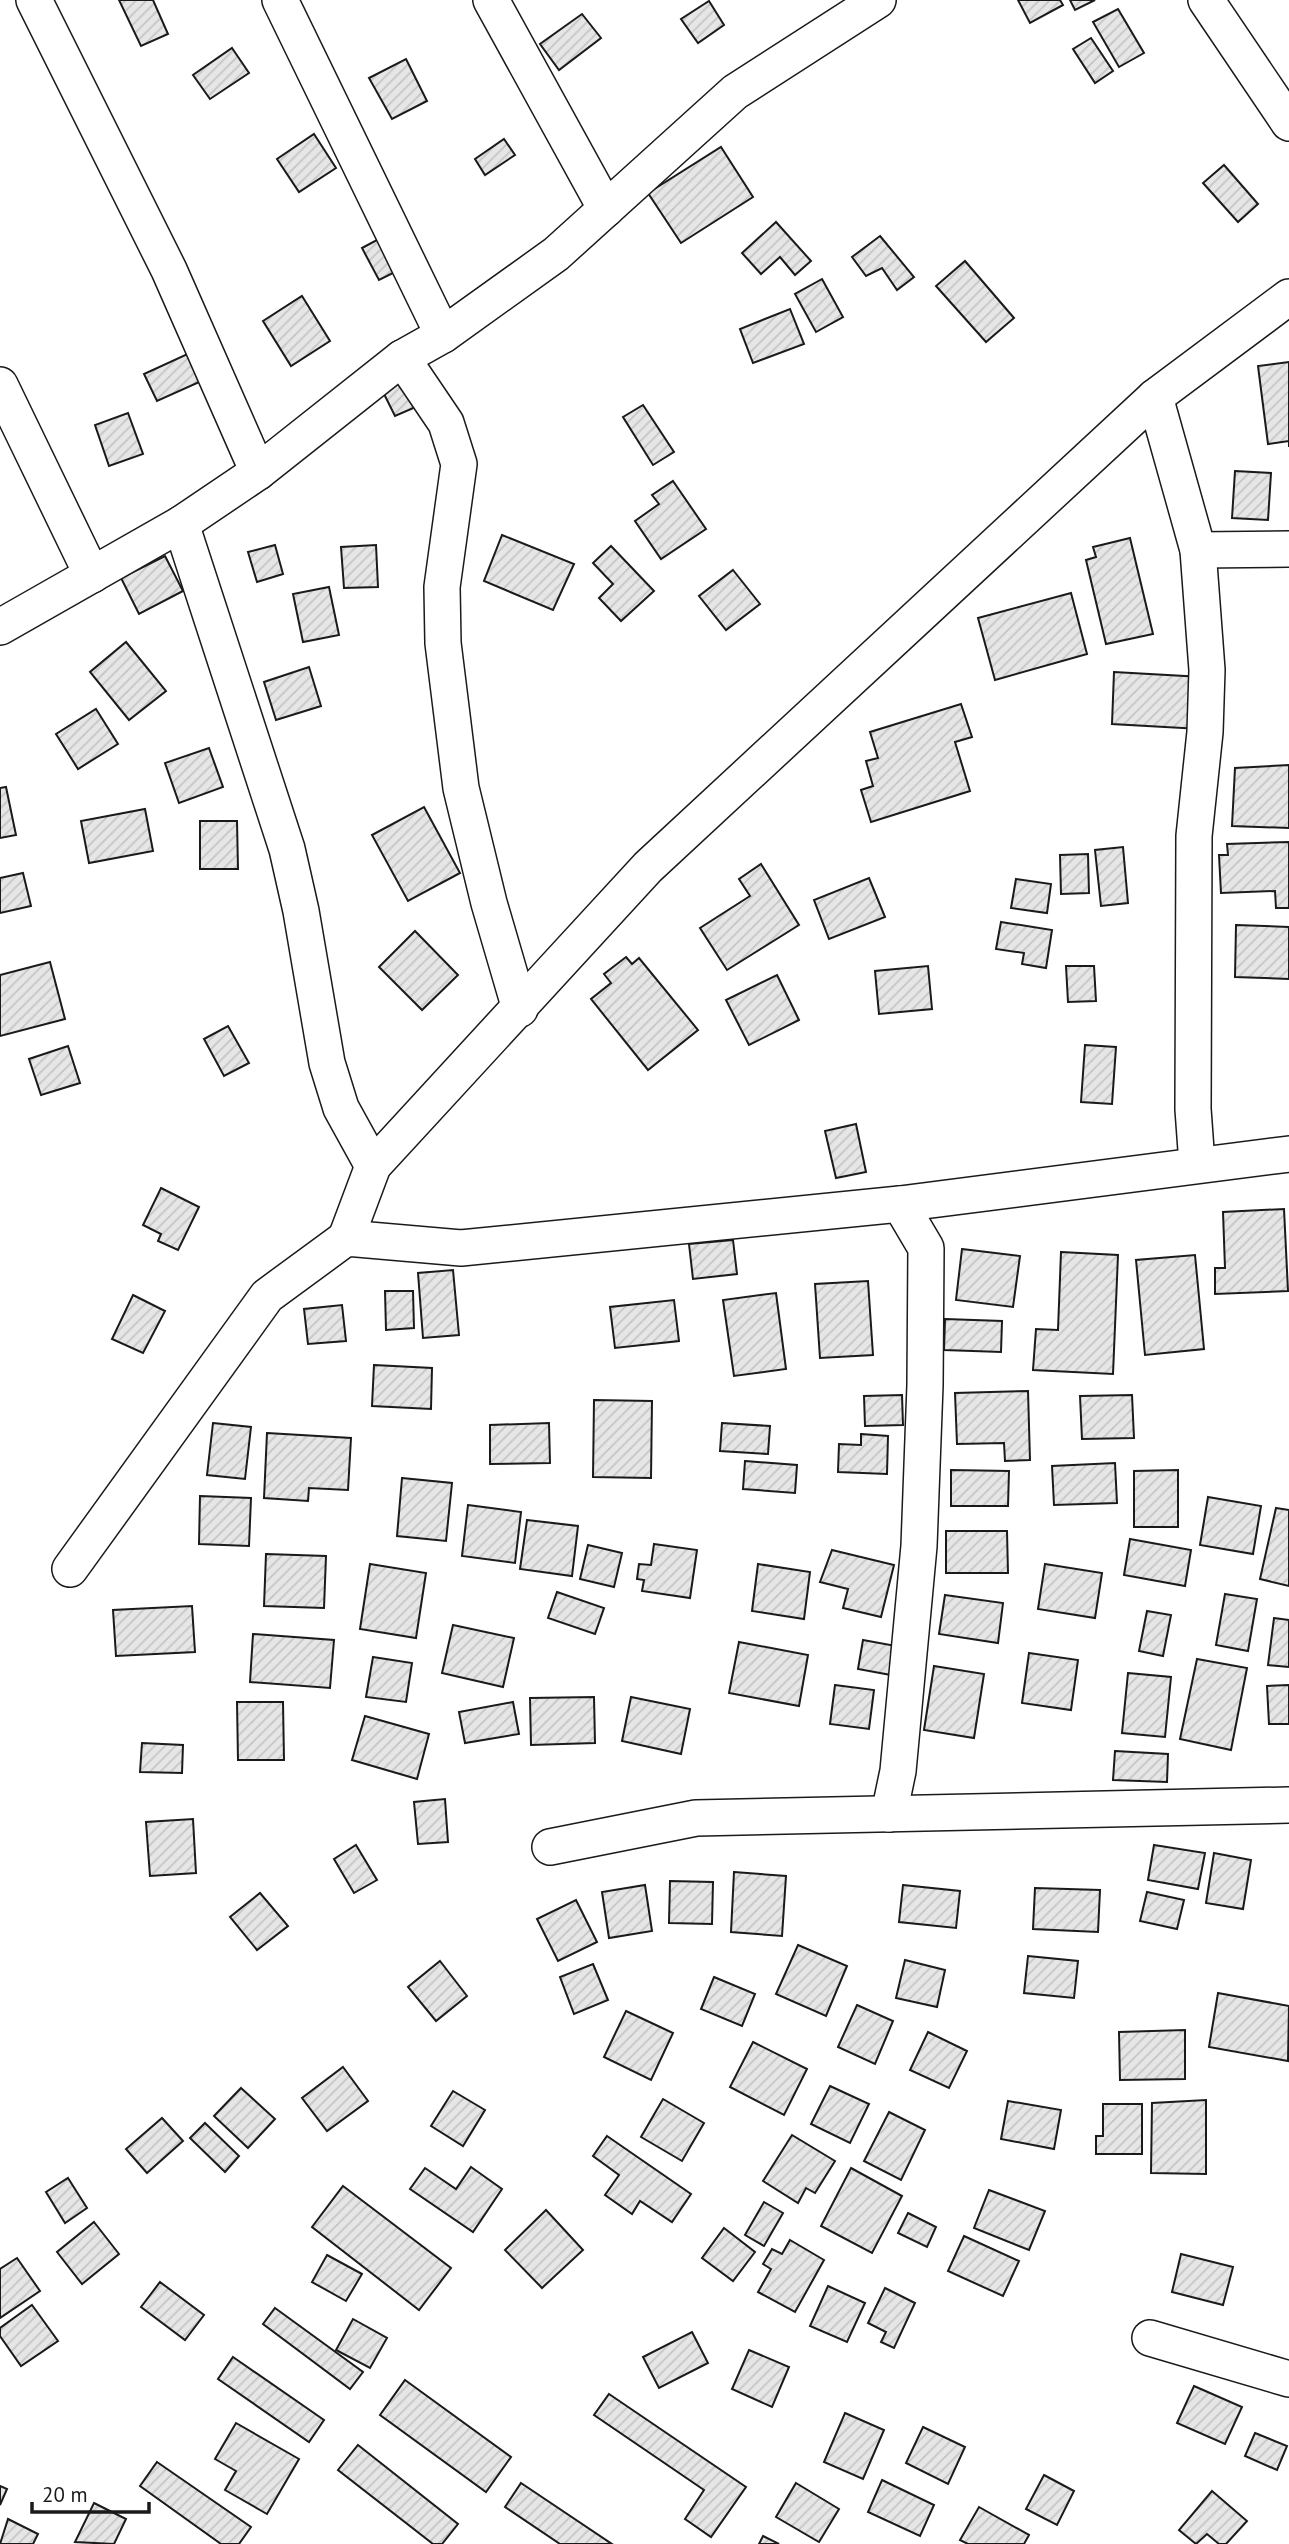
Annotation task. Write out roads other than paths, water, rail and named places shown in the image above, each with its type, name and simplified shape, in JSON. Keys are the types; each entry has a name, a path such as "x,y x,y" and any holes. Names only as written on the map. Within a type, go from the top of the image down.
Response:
{"street":[{"path":"34,0 169,270 258,472"},
{"path":"279,0 443,335"},
{"path":"491,0 606,209"},
{"path":"0,627 181,524 258,472 402,358 443,335 556,254 735,92 878,0"},
{"path":"1206,0 1289,123"},
{"path":"69,1569 267,1296 346,1237 373,1166 648,867 1155,397 1289,297"},
{"path":"402,358 446,423 459,464 442,587 443,643 461,788 489,903 520,1009"},
{"path":"0,385 92,575"},
{"path":"1155,397 1198,550 1207,670 1205,732 1194,836 1193,1109 1197,1164"},
{"path":"181,524 286,849 334,1086 341,1108 373,1166"},
{"path":"1198,550 1289,549"},
{"path":"346,1237 461,1248 900,1204 1289,1154"},
{"path":"889,1814 898,1771 919,1546 925,1385 926,1248 900,1204"},
{"path":"550,1847 696,1818 1289,1805"},
{"path":"1150,2338 1289,2379"}]}
